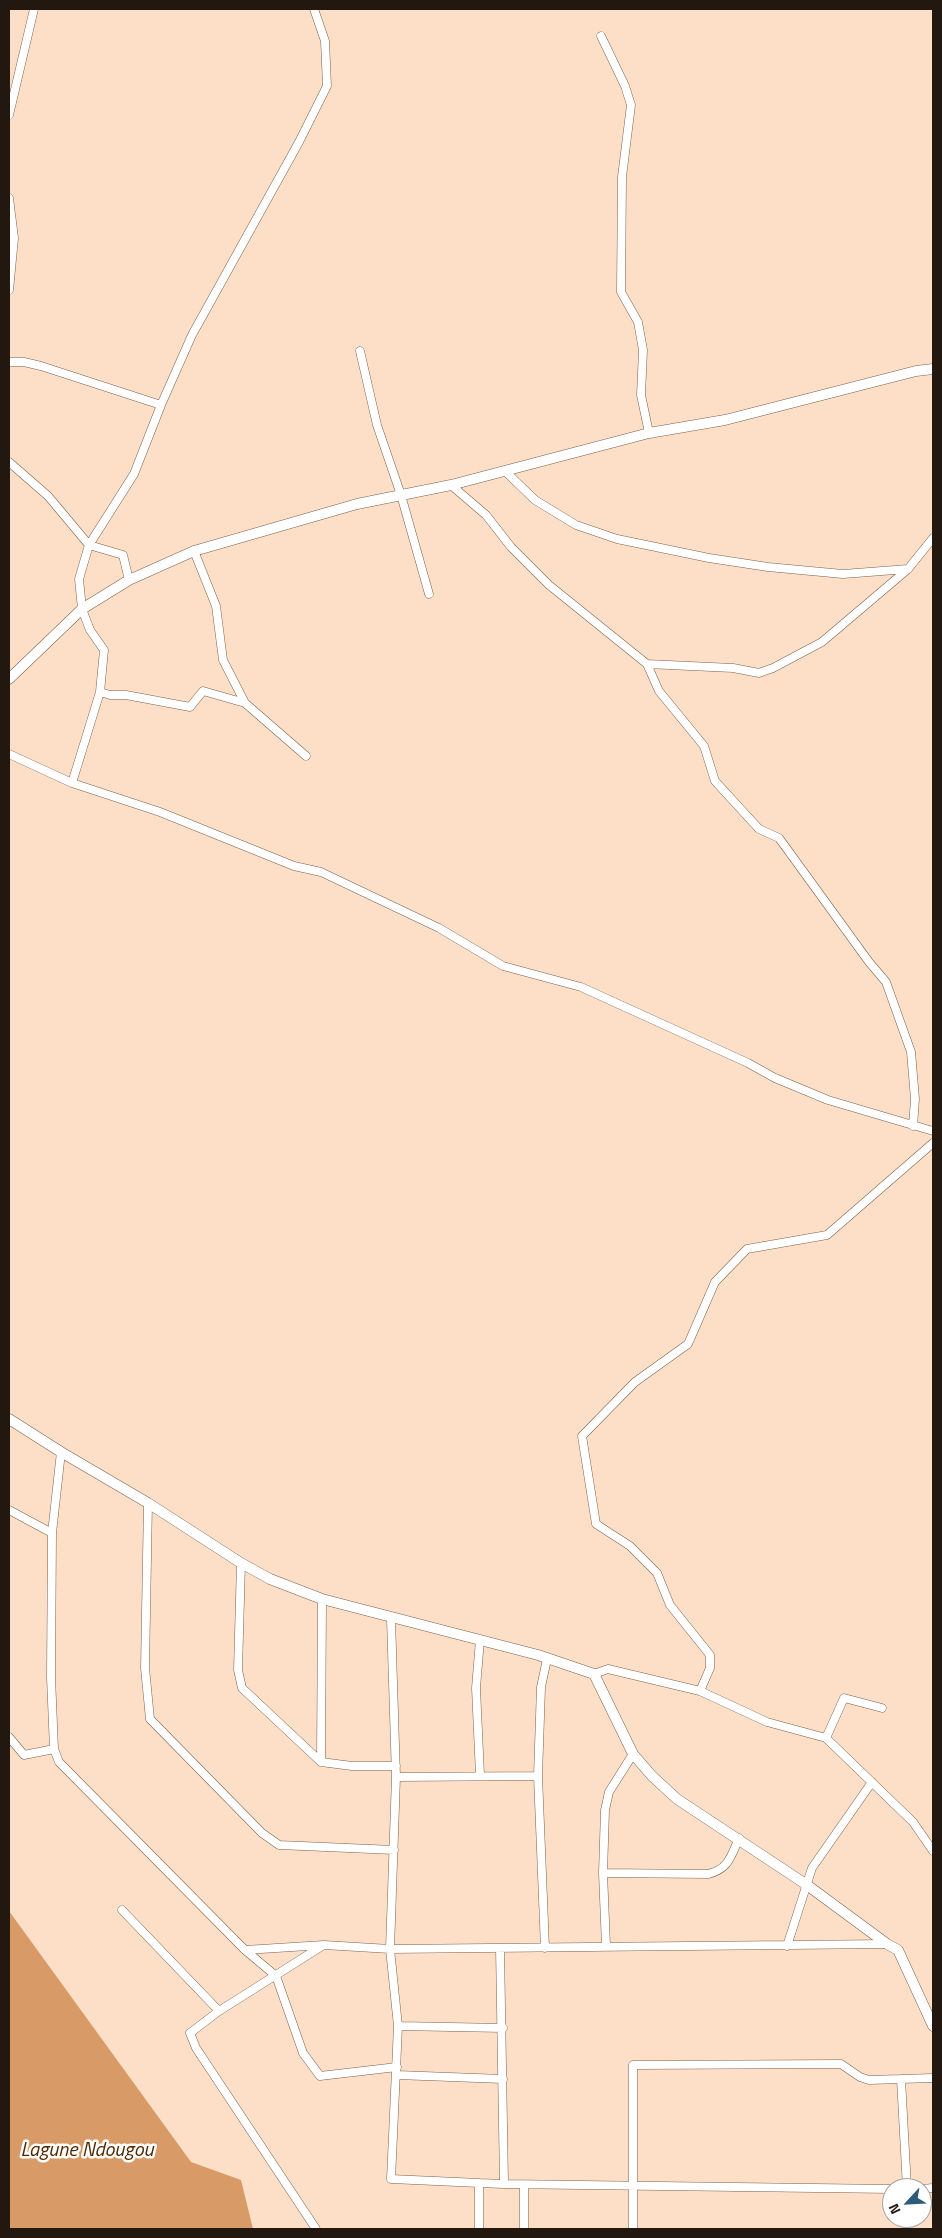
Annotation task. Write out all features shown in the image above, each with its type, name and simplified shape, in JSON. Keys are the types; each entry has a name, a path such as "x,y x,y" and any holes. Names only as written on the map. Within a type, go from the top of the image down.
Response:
{"street":[{"path":"9,115 34,9"},
{"path":"72,783 100,692 104,650 90,630 82,609 79,579 89,545 134,474 161,405 192,335 299,142 327,86 325,42 314,9"},
{"path":"600,36 625,86 630,105 622,177 621,292 638,322 643,350 641,395 649,433"},
{"path":"9,198 14,238 9,290"},
{"path":"360,351 377,426 400,495 429,594"},
{"path":"9,362 24,362 41,366 161,405"},
{"path":"9,679 82,609 129,580 194,551 357,504 451,486 649,433 725,420 916,371 933,369"},
{"path":"9,462 48,496 89,545 123,555 129,580"},
{"path":"506,471 536,500 576,525 618,538 710,558 768,567 843,574 908,569"},
{"path":"451,486 486,515 511,548 549,585 647,664 659,691 704,746 715,781 760,829 779,838 869,962 886,982 910,1052 915,1099 913,1126"},
{"path":"647,664 734,668 759,673 773,668 822,642 908,569 933,538"},
{"path":"194,551 216,606 223,660 245,703 306,756"},
{"path":"100,692 190,707 203,691 245,703"},
{"path":"9,754 72,783 160,812 294,866 321,872 439,928 503,966 581,987 748,1062 775,1078 839,1105 855,1106 933,1131"},
{"path":"700,1691 710,1668 710,1655 670,1605 657,1573 630,1546 596,1524 582,1436 635,1382 688,1344 716,1282 747,1249 827,1236 933,1143"},
{"path":"9,1419 148,1503 240,1563 270,1579 322,1600 480,1640 594,1674 608,1669 700,1691 767,1722 826,1738 913,1822 933,1851"},
{"path":"61,1452 52,1533 51,1676 54,1749 59,1762 245,1950 276,1976 303,2053 320,2076 397,2071 504,2079"},
{"path":"148,1503 146,1668 150,1719 262,1832 278,1845 394,1850"},
{"path":"9,1510 52,1533"},
{"path":"240,1563 238,1670 242,1688 321,1762 352,1766 396,1766"},
{"path":"321,1762 322,1600"},
{"path":"392,1619 396,1777 390,1949 398,2026 391,2179 524,2185 882,2189"},
{"path":"480,1640 476,1688 480,1775"},
{"path":"545,1948 538,1776 541,1687 547,1659"},
{"path":"594,1674 633,1754 652,1776 677,1799 739,1838 898,1950 931,2015 933,2026"},
{"path":"826,1738 844,1698 882,1708"},
{"path":"9,1737 24,1755 54,1749"},
{"path":"606,1946 603,1873 605,1810 609,1792 633,1754"},
{"path":"396,1777 538,1776"},
{"path":"787,1946 812,1868 872,1782"},
{"path":"603,1873 708,1874 718,1872 724,1868 739,1838"},
{"path":"122,1910 219,2011"},
{"path":"245,1950 324,1945 390,1949 887,1944"},
{"path":"316,2229 196,2048 190,2033 219,2011 324,1945"},
{"path":"500,1948 504,2079 504,2184"},
{"path":"398,2026 503,2028"},
{"path":"633,2229 633,2065 841,2064 860,2078 869,2080 933,2078"},
{"path":"902,2079 907,2178"},
{"path":"479,2183 479,2229"},
{"path":"524,2185 524,2229"}],"water":[{"name":"Lagune Ndougou","path":"9,1911 191,2162 241,2180 253,2229 9,2229"}]}
